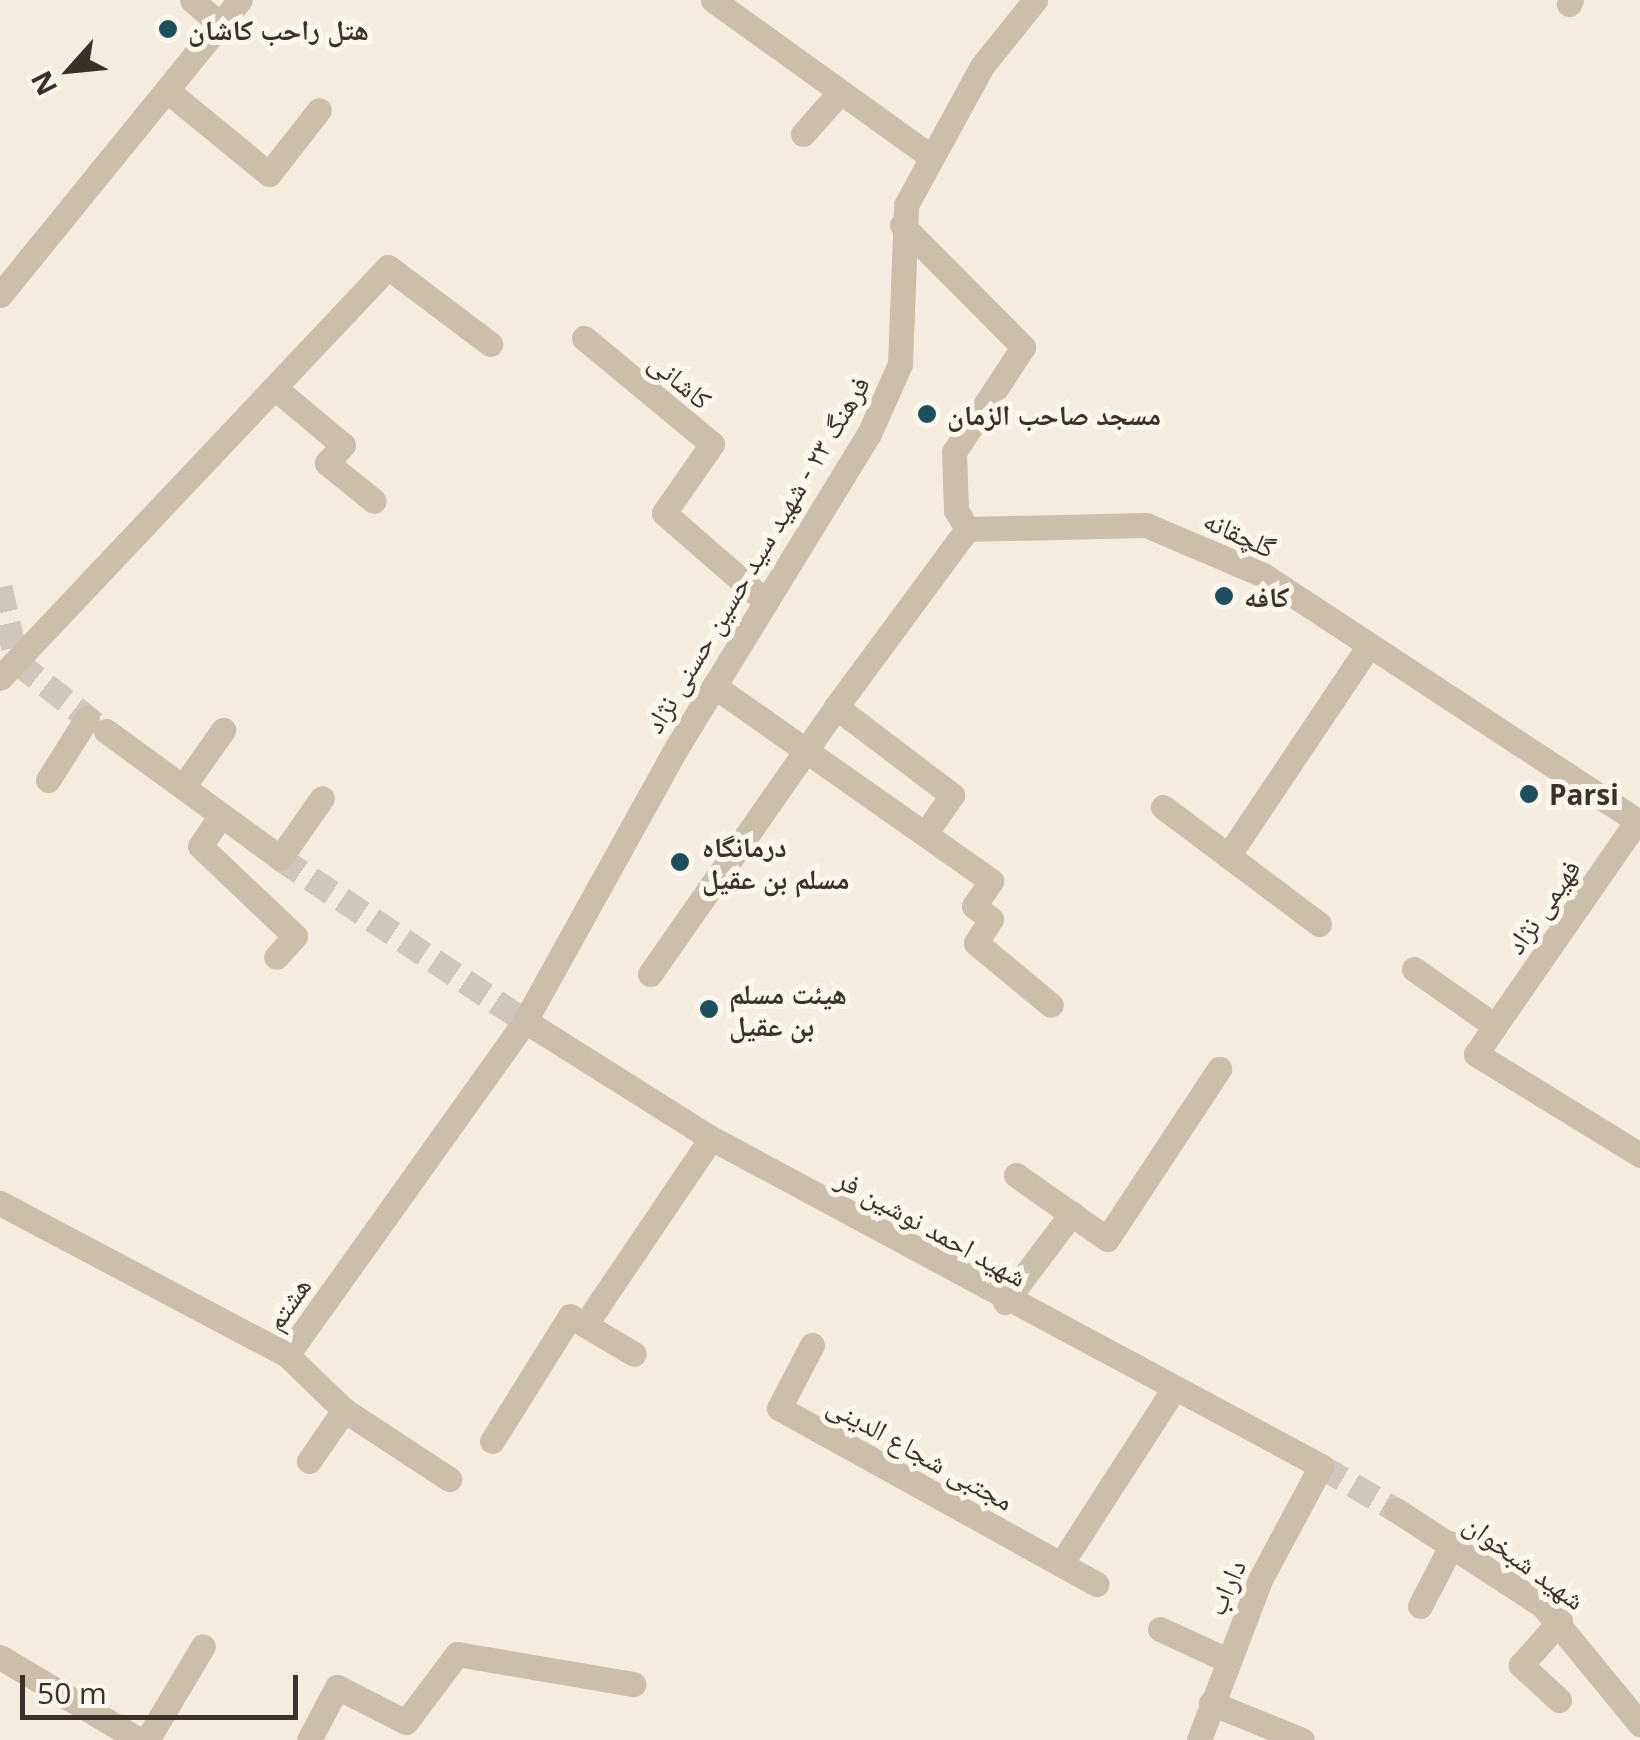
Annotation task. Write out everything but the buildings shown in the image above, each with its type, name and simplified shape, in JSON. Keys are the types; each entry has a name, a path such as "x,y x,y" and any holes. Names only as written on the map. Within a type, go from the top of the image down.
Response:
{"street":[{"path":"192,0 222,25"},
{"path":"0,295 170,93 240,0"},
{"path":"713,0 930,156"},
{"name":"فرهنگ ۲۳ - شهید سید حسین حسنی نژاد","path":"525,1022 764,600 870,434 900,364 902,225 930,156 982,66 1035,0"},
{"path":"803,134 840,92"},
{"path":"170,93 269,174 320,110"},
{"path":"650,974 805,749 967,529 956,510 954,452 1023,347 902,225"},
{"path":"0,678 60,619 388,268 490,344"},
{"name":"کاشانی","path":"584,338 712,444 664,513 764,600"},
{"path":"276,388 342,445 327,464 374,501"},
{"name":"گلچقانه","path":"967,529 1146,525 1263,575 1639,822"},
{"path":"1228,856 1369,645"},
{"path":"714,686 990,880 974,906 991,919 976,943 1051,1005"},
{"path":"836,707 952,795 925,834"},
{"path":"48,780 96,725 280,858 322,798"},
{"path":"183,787 224,730"},
{"path":"1163,807 1319,924"},
{"path":"220,816 200,846 296,936 276,958"},
{"name":"فهیمی نژاد","path":"1495,1026 1639,822"},
{"path":"1414,970 1495,1026 1476,1054 1640,1155"},
{"name":"شهید احمد نوشین فر","path":"525,1022 711,1138 1005,1302 1171,1393 1321,1466"},
{"name":"هشتم","path":"0,1204 286,1355 525,1022"},
{"path":"1016,1175 1108,1239 1219,1068"},
{"path":"585,1325 711,1138"},
{"path":"1005,1302 1072,1213"},
{"path":"492,1442 570,1316 634,1354"},
{"name":"مجتبی شجاع الدینی","path":"812,1345 779,1408 1096,1584"},
{"path":"286,1355 344,1410 450,1479"},
{"path":"1060,1564 1171,1393"},
{"path":"309,1462 344,1410"},
{"name":"داراب","path":"1198,1740 1227,1660 1321,1466"},
{"name":"شهید شبخوان","path":"1396,1510 1452,1544 1560,1621 1640,1724"},
{"path":"1420,1606 1452,1544"},
{"path":"1559,1700 1521,1665 1560,1621"},
{"path":"1160,1628 1227,1660"},
{"path":"0,1656 143,1740 203,1646"},
{"path":"309,1740 338,1688 406,1722 457,1654 633,1684"},
{"path":"1211,1703 1302,1740"}],"tunnel":[{"path":"0,587 17,662 102,729"},
{"path":"280,858 525,1021"},
{"path":"1321,1466 1396,1510"}],"place":[{"name":"هتل راحب کاشان","path":"168,29"},
{"name":"مسجد صاحب الزمان","path":"927,414"},
{"name":"کافه","path":"1224,596"},
{"name":"Parsi","path":"1529,794"},
{"name":"درمانگاه مسلم بن عقیل","path":"680,862"},
{"name":"هیئت مسلم بن عقیل","path":"709,1009"}]}
